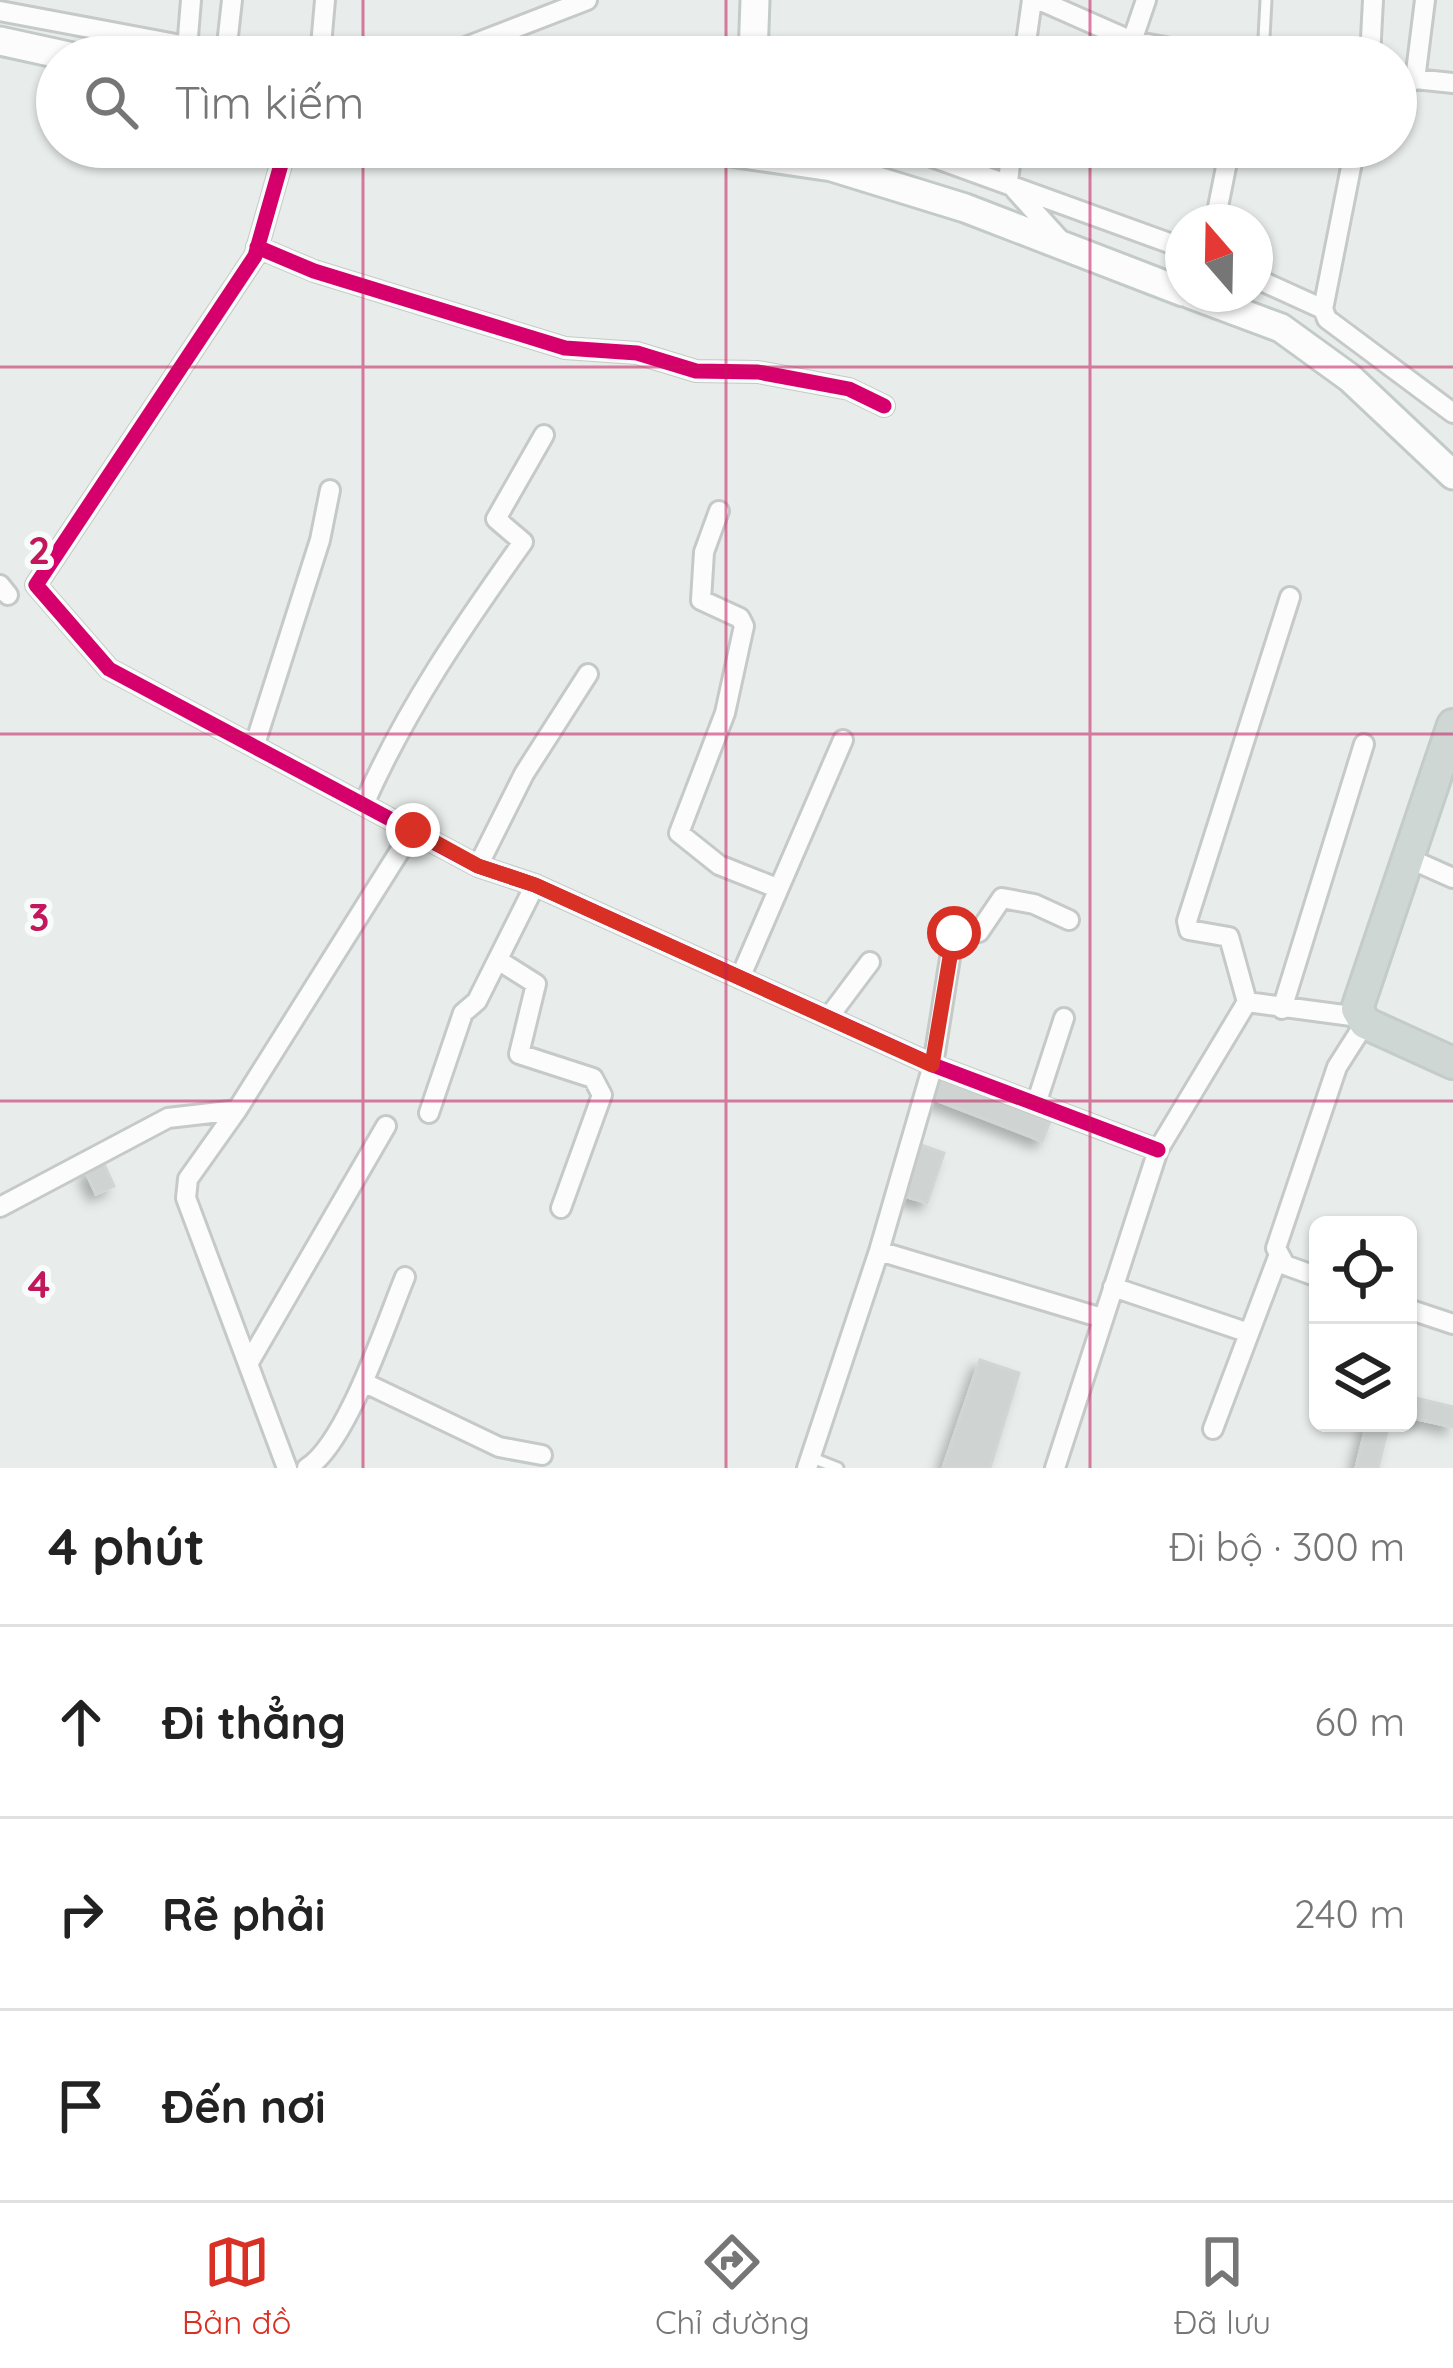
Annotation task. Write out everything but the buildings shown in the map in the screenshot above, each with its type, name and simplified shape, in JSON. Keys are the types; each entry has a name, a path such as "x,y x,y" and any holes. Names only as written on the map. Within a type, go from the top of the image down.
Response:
{"main road":[{"path":"754,36 755,0"},
{"path":"0,41 36,49"},
{"path":"835,168 1165,285"},
{"path":"1238,312 1281,328 1350,378 1453,476"},
{"path":"1453,725 1358,998 1362,1020 1453,1063"}],"street":[{"path":"188,36 190,0"},
{"path":"232,0 234,36"},
{"path":"322,36 325,0"},
{"path":"494,36 587,0"},
{"path":"1028,36 1035,0 1122,36"},
{"path":"1133,36 1146,0"},
{"path":"1371,36 1373,0"},
{"path":"1416,36 1425,0"},
{"path":"0,11 123,36"},
{"path":"1417,79 1453,83"},
{"path":"279,168 257,248 36,585 109,669 478,866 535,885 932,1065 1158,1150"},
{"path":"865,168 879,182"},
{"path":"966,168 1165,241"},
{"path":"1010,168 1008,182 1067,248"},
{"path":"1219,204 1226,168"},
{"path":"1323,309 1351,168"},
{"path":"257,248 314,272 566,348 637,353 696,371 758,372 849,389 884,406"},
{"path":"1273,286 1323,309 1342,334 1453,413"},
{"path":"364,804 391,742 440,661 523,542 496,519 544,435"},
{"path":"255,744 320,540 330,490"},
{"path":"719,511 704,553 700,600 740,618 744,626 725,713 679,832 719,865 777,888"},
{"path":"1055,1468 1158,1150 1247,1002 1229,937 1189,930 1187,921 1290,597"},
{"path":"478,866 524,774 588,674"},
{"path":"740,978 843,740"},
{"path":"1282,1010 1364,745"},
{"path":"287,1468 186,1198 188,1179 237,1110 413,830"},
{"path":"1408,859 1453,878"},
{"path":"429,1113 463,1013 477,1000 535,885"},
{"path":"809,1462 879,1251 932,1065 954,933 979,932 1002,898 1026,902 1069,920"},
{"path":"498,959 536,984 519,1054 593,1078 599,1085 602,1100 561,1208"},
{"path":"828,1018 870,962"},
{"path":"1213,1429 1278,1257 1276,1248 1337,1067 1362,1020 1247,1002"},
{"path":"1036,1104 1064,1018"},
{"path":"1,1204 168,1118 237,1110"},
{"path":"248,1364 386,1126"},
{"path":"879,1251 1102,1318"},
{"path":"1278,1257 1309,1272"},
{"path":"308,1468 326,1449 363,1382 405,1277"},
{"path":"1113,1287 1249,1333"},
{"path":"1417,1313 1453,1324"},
{"path":"363,1382 499,1447 542,1455"}],"lane":[{"path":"1264,36 1266,0"},
{"path":"809,1462 838,1468"}],"cycle path":[{"path":"280,168 255,256 36,585 109,669 478,866 535,885 933,1065 1158,1150"},
{"path":"257,247 314,271 565,348 637,353 696,371 758,372 849,389 884,406"}],"route":[{"path":"413,830 478,866 535,885 932,1065 954,933"}]}
